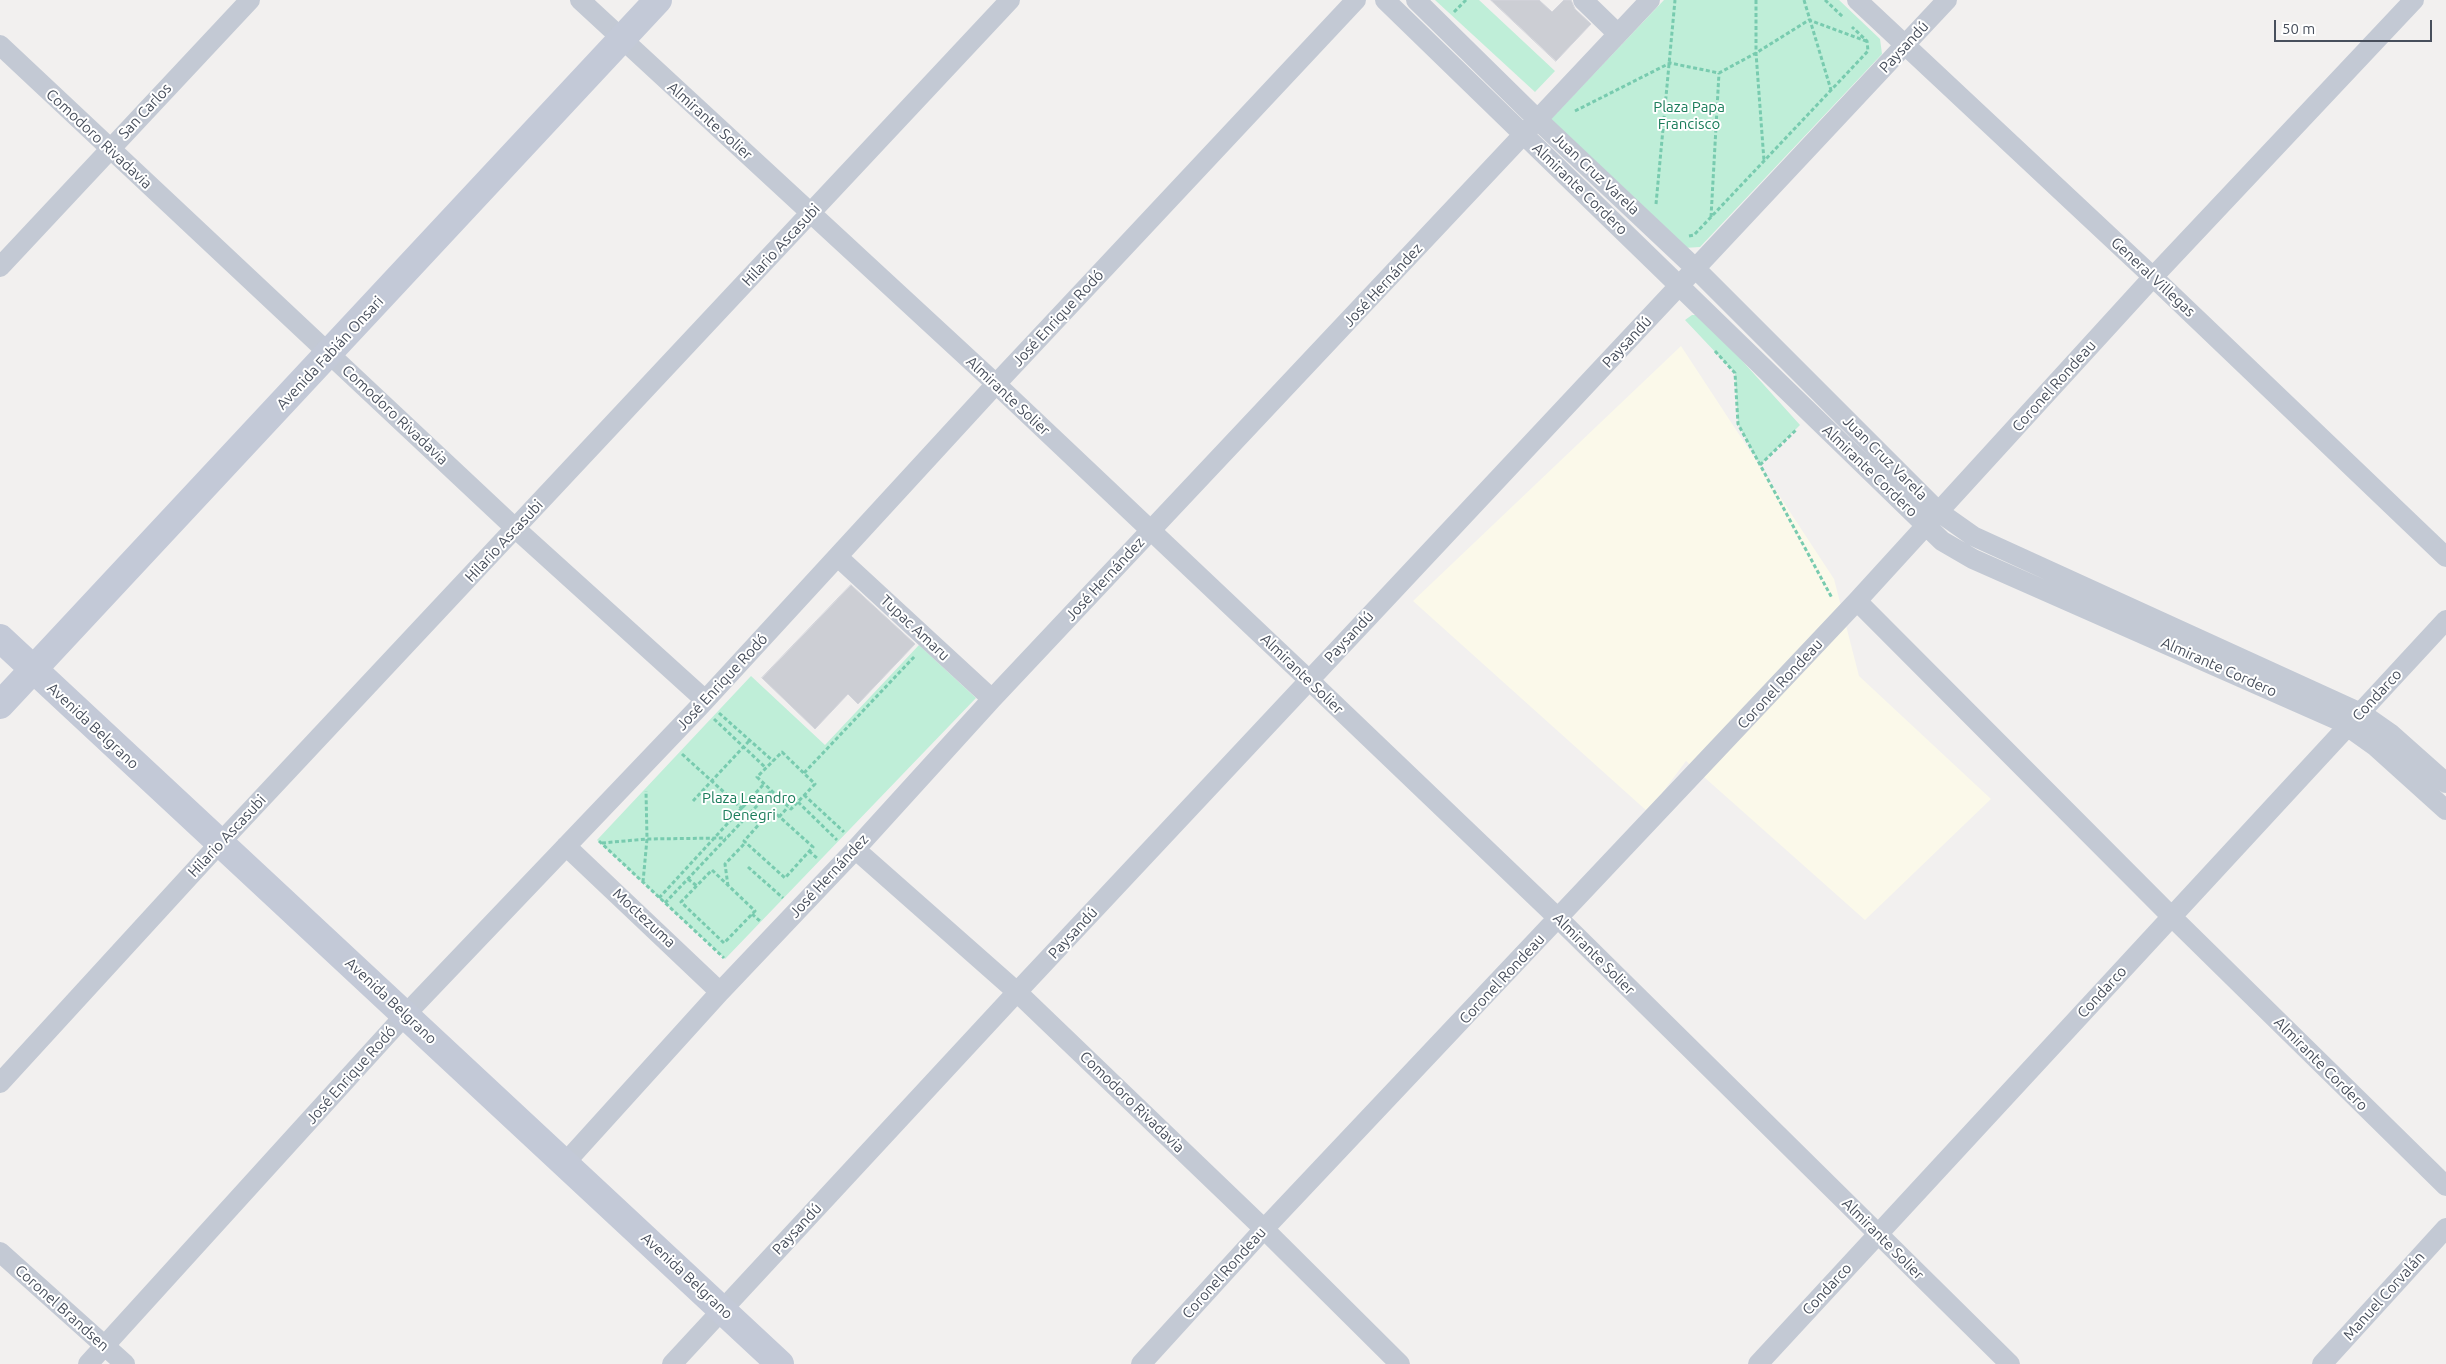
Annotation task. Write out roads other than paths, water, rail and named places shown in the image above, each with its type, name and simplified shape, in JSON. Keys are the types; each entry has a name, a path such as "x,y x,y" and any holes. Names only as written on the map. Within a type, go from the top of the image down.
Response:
{"street":[{"name":"San Carlos","path":"0,267 250,0"},
{"name":"Almirante Solier","path":"580,0 1152,530 1559,919 2010,1364"},
{"name":"Avenida Fabián Onsari","path":"0,705 330,354 658,0"},
{"name":"Hilario Ascasubi","path":"0,1083 220,843 1010,0"},
{"name":"José Enrique Rodó","path":"88,1364 406,1014 668,740 996,384 1356,0"},
{"name":"Almirante Cordero","path":"1385,0 1680,285 1932,519 1958,553 2310,707 2354,720 2375,746 2446,810"},
{"name":"Juan Cruz Varela","path":"1416,0 1548,121 1695,268 1932,519"},
{"path":"1583,0 1618,34"},
{"name":"General Villegas","path":"1857,0 2153,277 2446,557"},
{"name":"Paysandú","path":"672,1364 1017,992 1947,0"},
{"name":"Coronel Rondeau","path":"1141,1364 1264,1229 1851,608 2153,277 2414,0"},
{"name":"José Hernández","path":"565,1163 720,992 855,849 992,699 1524,135 1548,121 1618,34 1658,3"},
{"name":"Comodoro Rivadavia","path":"0,45 702,703"},
{"name":"Tupac Amaru","path":"838,557 992,699"},
{"name":"Almirante Cordero","path":"1851,608 2172,917 2446,1186"},
{"name":"Condarco","path":"1758,1364 2446,620"},
{"name":"Avenida Belgrano","path":"0,638 780,1364"},
{"path":"2354,720 2391,734 2446,783"},
{"name":"Moctezuma","path":"566,846 720,992"},
{"name":"Comodoro Rivadavia","path":"855,849 1017,992 1264,1229 1400,1364"},
{"name":"Manuel Corvalán","path":"2322,1364 2446,1228"},
{"name":"Coronel Brandsen","path":"0,1252 125,1364"}],"park label":[{"name":"Plaza Papa Francisco","path":"1689,116"},
{"name":"Plaza Leandro Denegri","path":"749,806"}]}
